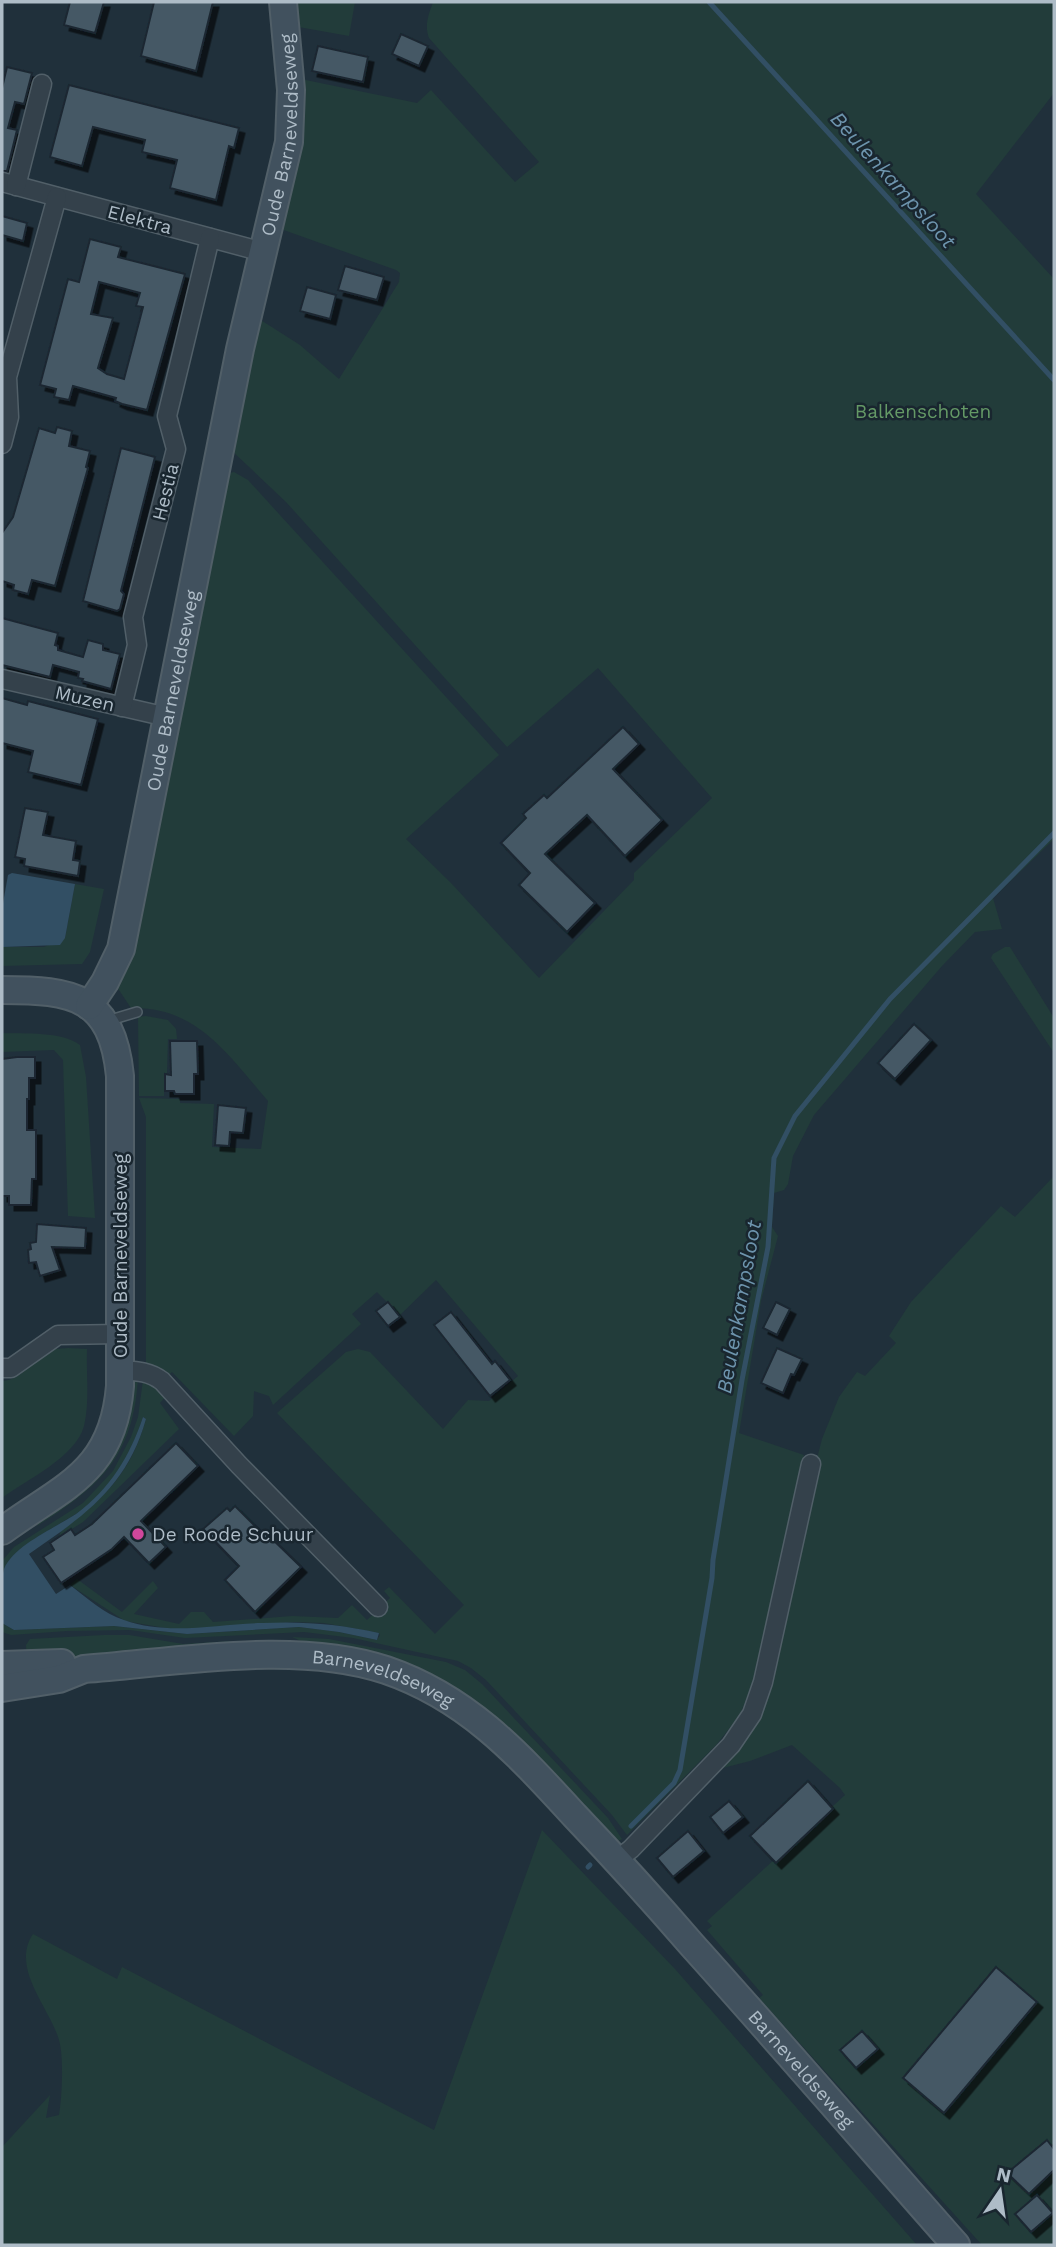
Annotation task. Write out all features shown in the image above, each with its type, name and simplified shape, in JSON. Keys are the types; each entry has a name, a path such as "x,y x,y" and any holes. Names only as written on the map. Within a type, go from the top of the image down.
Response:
{"street":[{"name":"Oude Barneveldseweg","path":"2,1531 69,1487 100,1453 119,1402 120,1076 113,1034 97,1014 105,982 121,949 240,349 289,142 291,90 283,2"},
{"name":"Elektra","path":"42,84 9,184 263,252"},
{"path":"2,444 9,418 10,333 57,197"},
{"name":"Hestia","path":"122,707 137,645 133,617 176,449 167,416 210,237"},
{"name":"Muzen","path":"2,679 167,717"},
{"path":"2,990 60,993 97,1014"},
{"path":"2,1368 11,1368 58,1335 120,1334"},
{"name":"Oude Barneveldseweg","path":"120,1370 153,1374 162,1381 239,1465 378,1607"},
{"path":"617,1860 631,1849 731,1745 752,1714 763,1682 811,1464"},
{"name":"Barneveldseweg","path":"2,1688 59,1679 84,1669 283,1655 338,1659 384,1670 433,1690 454,1702 493,1731 617,1860 956,2245"},
{"name":"Barneveldseweg","path":"2,1665 59,1662 84,1669"}],"lane":[{"path":"97,1014 137,1012"}],"green space":[{"path":"293,2 355,2 349,36 293,26"},
{"name":"Balkenschoten","path":"433,2 1054,2 1054,93 976,194 1054,279 1054,839 993,898 1002,929 975,932 942,966 814,1115 793,1156 788,1184 784,1190 774,1193 772,1227 778,1236 761,1301 739,1433 804,1455 752,1684 740,1715 717,1744 627,1835 612,1815 486,1680 458,1661 353,1638 304,1632 185,1638 130,1630 11,1635 2,1632 2,1623 14,1630 114,1626 187,1634 299,1627 377,1640 380,1635 324,1623 295,1622 177,1630 125,1621 70,1585 77,1579 122,1612 153,1581 158,1588 134,1614 179,1624 191,1612 204,1612 213,1622 292,1616 338,1618 352,1605 367,1620 390,1598 384,1591 389,1587 435,1634 464,1605 277,1413 346,1352 358,1349 370,1352 443,1429 468,1400 489,1401 518,1376 436,1280 400,1315 377,1292 352,1314 361,1324 273,1405 269,1396 254,1391 253,1416 234,1436 172,1372 166,1377 146,1365 146,1117 139,1098 180,1099 180,1103 214,1104 212,1147 261,1149 268,1101 210,1037 175,1015 131,1008 117,987 128,964 226,474 234,472 248,480 499,755 406,839 539,978 634,880 634,873 712,798 598,668 507,747 286,502 230,449 256,317 300,345 339,379 399,282 400,273 396,270 278,228 296,78 417,103 431,90 515,182 539,162 429,38 427,24"},
{"path":"75,884 104,889 90,952 82,964 2,966 2,947 44,947 65,938"},
{"path":"1005,947 1010,947 1054,1018 1054,1053 991,958"},
{"path":"138,1017 168,1020 176,1029 177,1039 168,1039 164,1096 139,1096"},
{"path":"2,1033 53,1035 80,1045 86,1077 95,1218 68,1216 63,1060 54,1050 2,1052"},
{"path":"1054,1176 1054,2245 982,2245 759,1998 763,1995 707,1930 712,1926 707,1921 845,1795 792,1745 750,1761 715,1770 746,1734 822,1439 839,1397 857,1372 865,1376 896,1343 889,1336 911,1302 1001,1206 1015,1217"},
{"path":"87,1349 87,1407 84,1426 79,1437 61,1458 2,1498 2,1381 16,1377 51,1350"},
{"path":"138,1378 129,1429 109,1467 79,1497 37,1526 132,1384"},
{"path":"147,1378 166,1396 160,1403 179,1429 83,1522 59,1537 61,1530 103,1495 124,1470 140,1438 146,1419 143,1417 122,1464 99,1495 79,1512 28,1544 8,1563 2,1574 2,1561 14,1547 83,1503 113,1471 131,1437 138,1417 143,1380"},
{"path":"129,1635 183,1644 232,1641 223,1647 27,1660 26,1645 30,1639"},
{"path":"292,1637 329,1639 446,1662 465,1670 482,1684 608,1818 622,1839 614,1843 512,1735"},
{"path":"542,1830 675,1969 917,2245 2,2245 2,2147 50,2095 46,2118 59,2115 62,2088 61,2047 34,1988 26,1960 27,1947 33,1934 117,1979 122,1967 434,2130"}],"water":[{"path":"12,873 75,884 65,938 60,945 2,947 2,909 8,875"},
{"path":"143,1417 146,1419 138,1443 115,1482 85,1513 29,1554 56,1594 70,1585 109,1614 141,1625 192,1628 306,1623 379,1633 377,1640 299,1627 187,1634 114,1626 14,1630 2,1623 2,1581 9,1560 36,1538 76,1514 99,1494 125,1458"}],"building":[{"path":"70,2 104,2 95,33 64,25"},
{"path":"154,2 213,2 196,71 141,56"},
{"path":"401,34 428,46 419,66 392,54"},
{"path":"318,46 368,57 363,82 312,71"},
{"path":"7,67 32,73 24,104 15,102 8,128 17,130 7,171 2,171 2,88"},
{"path":"69,85 239,128 234,148 229,146 216,200 170,188 177,160 142,152 145,140 93,127 82,166 50,157"},
{"path":"2,216 27,223 23,241 2,235"},
{"path":"90,239 121,247 118,257 185,274 147,410 73,386 69,400 54,397 56,389 40,385 68,279 79,282","holes":["99,282 140,293 136,306 143,307 124,379 98,368 113,318 91,314"]},
{"path":"345,266 384,277 377,300 338,290"},
{"path":"307,287 336,295 330,319 300,311"},
{"path":"57,427 72,431 69,446 90,451 86,467 88,468 55,586 32,580 28,594 13,590 14,585 2,581 2,533 13,517 39,428 55,433"},
{"path":"121,448 155,457 121,591 124,594 117,611 83,601"},
{"path":"2,618 58,633 55,645 58,650 83,657 88,640 103,644 103,650 120,654 111,689 82,681 83,679 78,678 79,672 53,665 50,677 2,665"},
{"path":"2,698 27,705 28,701 98,719 81,785 28,772 33,751 2,743"},
{"path":"623,727 639,744 613,769 662,820 625,856 587,815 545,854 595,903 567,932 519,885 530,873 501,843 526,818 523,814 544,795 547,798"},
{"path":"25,808 48,812 43,835 76,841 73,860 80,861 78,876 24,866 25,859 15,857"},
{"path":"914,1024 931,1040 895,1079 878,1063"},
{"path":"170,1041 197,1041 198,1074 194,1074 194,1094 165,1091 165,1074 171,1075"},
{"path":"35,1057 35,1078 29,1078 27,1099 27,1130 36,1130 36,1179 32,1179 31,1205 9,1205 9,1196 2,1196 2,1059"},
{"path":"218,1105 246,1108 243,1133 230,1132 229,1146 215,1145"},
{"path":"37,1224 86,1228 85,1248 52,1247 60,1270 40,1276 36,1262 29,1263 28,1250 31,1249 30,1243 36,1242"},
{"path":"388,1302 400,1317 388,1326 376,1311"},
{"path":"776,1302 790,1309 777,1335 763,1328"},
{"path":"451,1312 492,1364 495,1361 510,1380 490,1396 434,1325"},
{"path":"777,1348 802,1359 794,1375 791,1374 783,1393 761,1383"},
{"path":"176,1443 198,1466 141,1521 166,1547 149,1563 124,1537 112,1549 61,1583 43,1557 54,1550 50,1543 71,1529 75,1535 92,1524"},
{"path":"235,1506 301,1567 255,1612 225,1580 239,1566 203,1529 227,1508 230,1511"},
{"path":"808,1781 833,1809 776,1863 750,1836"},
{"path":"729,1801 743,1817 723,1833 710,1817"},
{"path":"688,1831 704,1851 673,1877 657,1858"},
{"path":"996,1967 1037,2002 944,2113 903,2078"},
{"path":"862,2031 878,2049 856,2068 840,2050"},
{"path":"1047,2140 1054,2149 1054,2170 1029,2194 1007,2173"},
{"path":"1037,2195 1053,2213 1031,2232 1015,2214"}],"waterway":[{"name":"Beulenkampsloot","path":"709,2 1054,380"},
{"name":"Beulenkampsloot","path":"631,1826 674,1783 680,1770 742,1380 768,1247 774,1158 795,1116 890,999 1054,833"}],"place":[{"name":"De Roode Schuur","path":"138,1534"}]}
